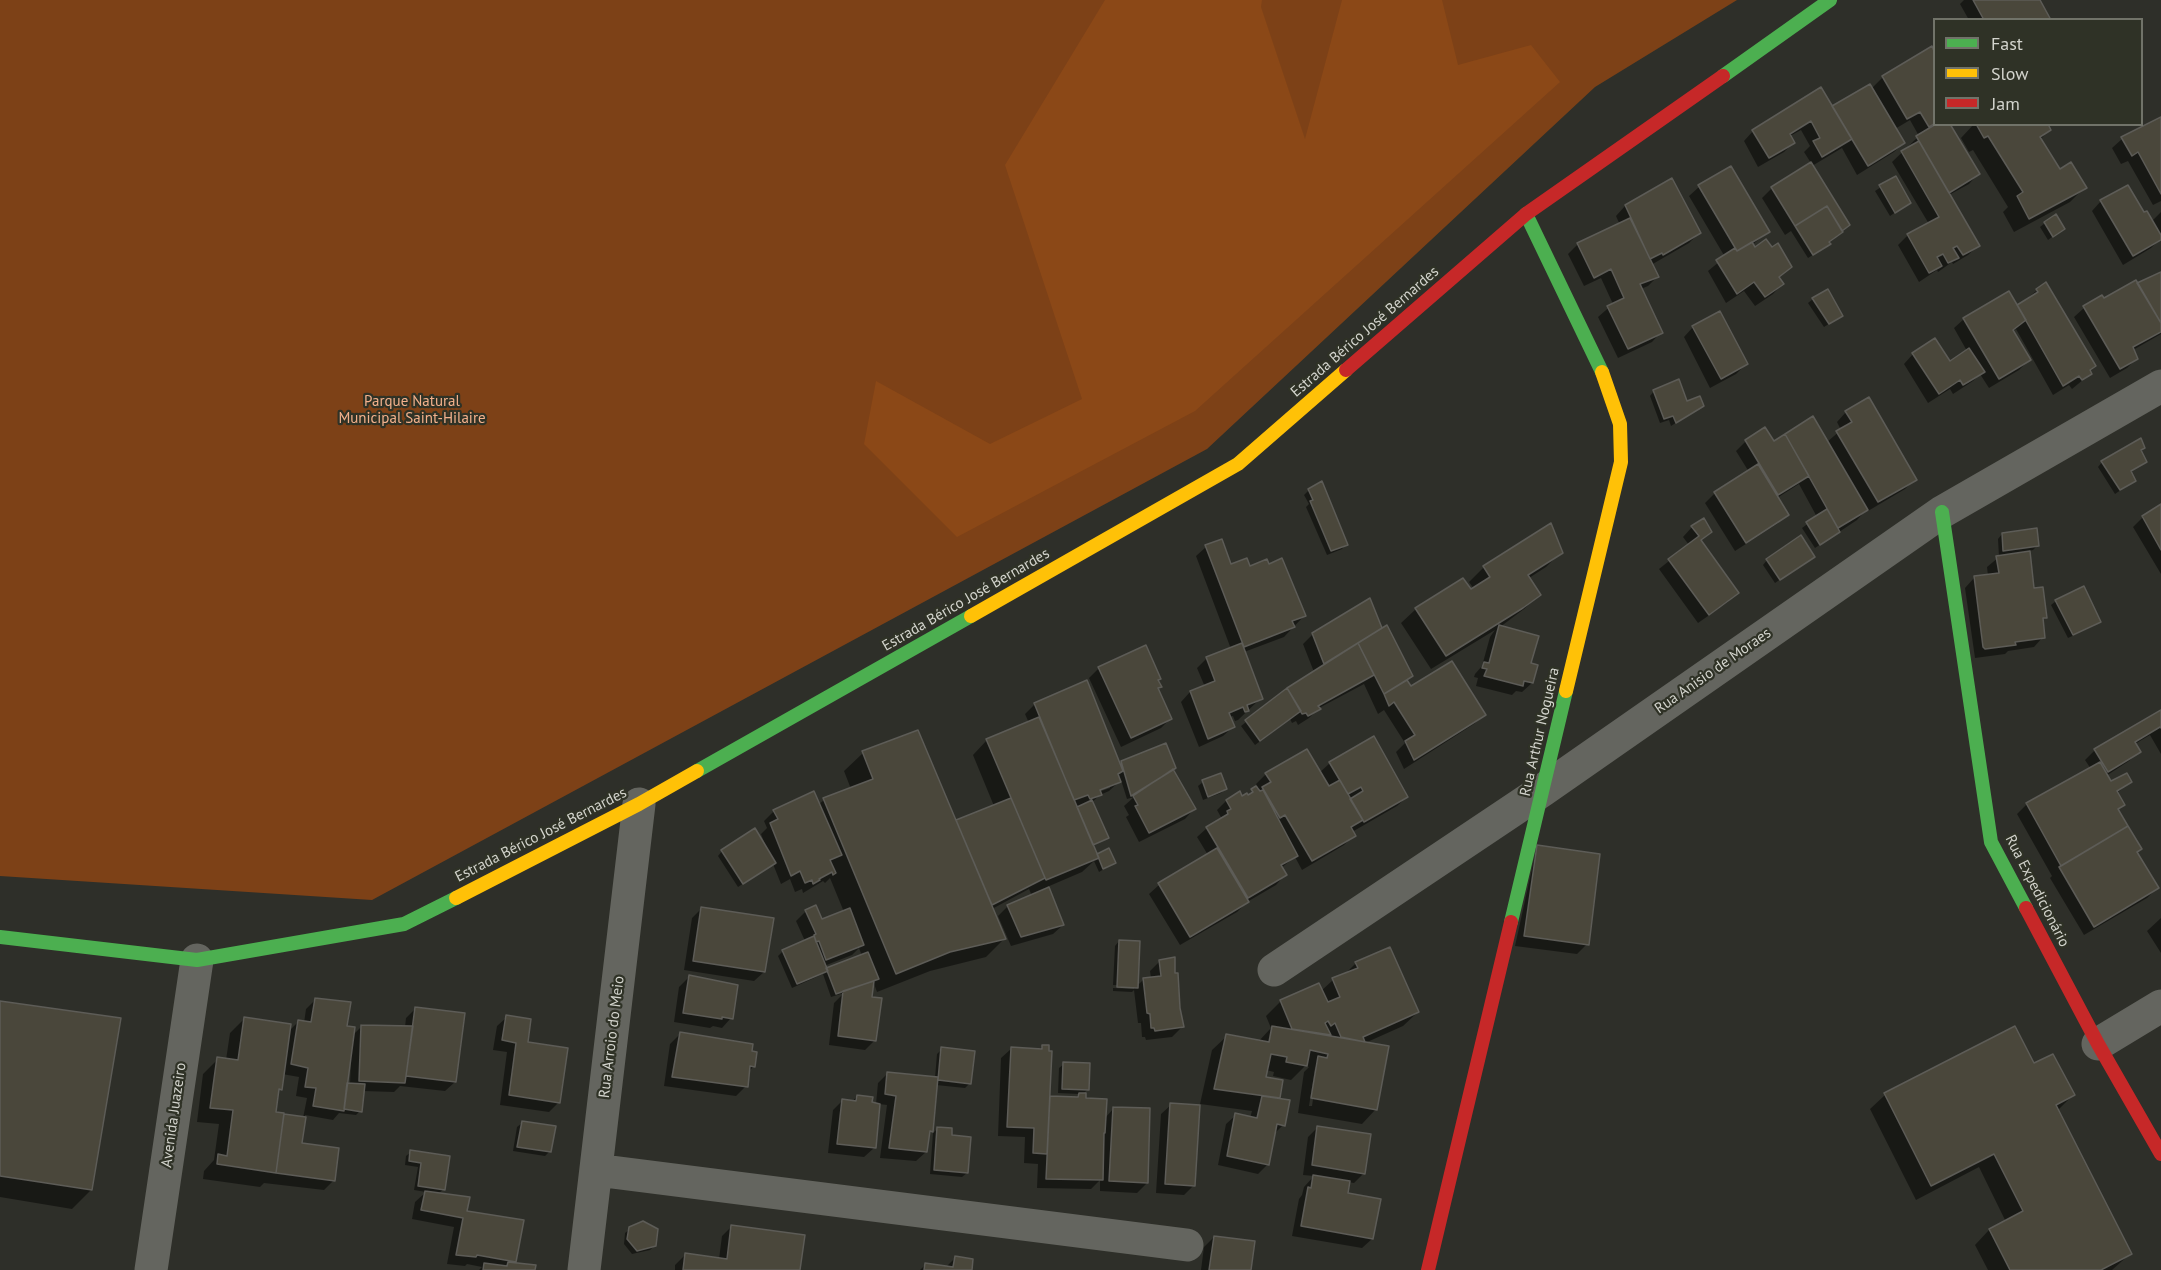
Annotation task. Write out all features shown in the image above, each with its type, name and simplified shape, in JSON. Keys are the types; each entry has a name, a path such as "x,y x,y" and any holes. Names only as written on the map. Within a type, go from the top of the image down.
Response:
{"main road":[{"name":"Estrada Bérico José Bernardes","path":"0,937 197,960 404,924 639,804 1238,464 1526,214 1830,0"},
{"name":"Rua Arthur Nogueira","path":"1428,1270 1621,462 1620,424 1605,379 1526,214"},
{"name":"Rua Expedicionário","path":"1942,512 1991,842 2098,1044 2161,1154"}],"street":[{"name":"Rua Anisio de Moraes","path":"1274,970 1543,790 1942,512 2161,386"},
{"name":"Rua Arroio do Meio","path":"584,1270 639,804"},
{"name":"Avenida Juazeiro","path":"151,1270 197,960"},
{"path":"2098,1044 2161,1006"},
{"path":"596,1170 1187,1245"}],"green space":[{"name":"Parque Natural Municipal Saint-Hilaire","path":"0,0 1737,0 1595,87 1207,449 372,900 0,876"}],"shaded area":[{"path":"1105,0 1262,0 1261,7 1305,139 1342,0 1442,0 1458,65 1531,45 1560,82 1195,411 957,537 864,444 876,381 990,444 1082,399 1005,165"}],"building":[{"path":"1973,0 2040,0 2050,18 1983,18"},
{"path":"1932,46 1933,125 1929,127 1920,112 1907,119 1882,76"},
{"path":"1870,84 1905,143 1868,166 1832,106"},
{"path":"1821,87 1852,139 1822,157 1813,141 1820,138 1811,121 1790,134 1795,143 1769,158 1752,130"},
{"path":"2161,117 2161,194 2138,152 2132,156 2121,137"},
{"path":"1933,126 1951,126 1980,174 1949,193 1916,136"},
{"path":"1977,126 2049,126 2051,130 2040,137 2060,169 2071,162 2087,188 2029,219 2017,196 2023,192 1988,136 1984,138"},
{"path":"1919,141 1980,246 1963,255 1957,246 1953,248 1959,258 1948,263 1943,254 1937,257 1942,266 1929,273 1907,234 1939,217 1901,151"},
{"path":"1811,162 1850,225 1842,231 1827,206 1795,226 1771,187"},
{"path":"1731,166 1770,232 1737,251 1698,185"},
{"path":"1896,176 1911,203 1895,213 1879,185"},
{"path":"1672,178 1701,233 1663,255 1662,253 1650,259 1625,205"},
{"path":"2128,185 2161,235 2161,240 2133,256 2100,200"},
{"path":"1827,206 1843,232 1829,242 1831,244 1813,255 1795,226"},
{"path":"2056,214 2065,229 2053,237 2044,222"},
{"path":"1630,218 1659,277 1640,284 1663,333 1628,349 1607,306 1624,298 1611,269 1594,278 1577,243"},
{"path":"1766,239 1772,247 1778,243 1792,267 1779,277 1784,284 1765,297 1754,282 1737,294 1716,260 1735,248 1737,251 1752,242 1755,247"},
{"path":"2161,272 2161,323 2137,283"},
{"path":"2136,280 2161,323 2161,332 2133,347 2138,359 2120,369 2083,306 2102,295 2104,298"},
{"path":"2046,282 2096,366 2090,370 2092,374 2082,380 2079,376 2063,386 2017,305 2038,292 2036,289"},
{"path":"1828,289 1843,316 1829,324 1812,298"},
{"path":"2009,291 2026,320 2013,330 2031,360 1999,379 1963,318"},
{"path":"1720,311 1748,364 1721,379 1692,326"},
{"path":"1935,338 1950,361 1969,348 1985,372 1963,385 1960,380 1939,394 1912,353"},
{"path":"1679,379 1687,401 1700,396 1704,406 1676,423 1673,416 1664,419 1653,390"},
{"path":"1869,397 1917,480 1878,502 1836,431 1852,422 1845,411"},
{"path":"1813,416 1868,510 1838,528 1785,434"},
{"path":"1765,427 1774,441 1785,434 1809,476 1778,495 1745,440"},
{"path":"2141,438 2145,448 2141,450 2147,462 2131,471 2136,481 2120,490 2101,461"},
{"path":"1758,464 1789,515 1746,543 1714,492"},
{"path":"1322,481 1348,545 1331,551 1310,501 1313,500 1308,489"},
{"path":"2161,504 2161,550 2142,516"},
{"path":"1827,509 1840,532 1820,545 1806,522"},
{"path":"1704,518 1712,532 1701,540 1739,593 1709,615 1668,559 1699,536 1691,526"},
{"path":"1551,523 1563,553 1528,575 1541,595 1446,656 1415,608 1463,578 1471,589 1490,577 1483,566"},
{"path":"2037,528 2039,546 2003,551 2002,533"},
{"path":"1801,535 1815,557 1780,580 1766,559"},
{"path":"1222,539 1231,564 1247,558 1250,566 1267,559 1269,564 1282,558 1306,616 1292,621 1295,627 1244,647 1205,545"},
{"path":"2030,551 2034,588 2043,587 2047,618 2043,618 2045,638 1985,649 1974,576 1999,573 1996,556"},
{"path":"2084,586 2101,622 2073,635 2055,600"},
{"path":"1370,598 1382,628 1324,664 1312,633"},
{"path":"1387,625 1413,676 1384,694 1358,643"},
{"path":"1499,625 1539,636 1531,663 1538,665 1533,683 1524,681 1523,686 1484,676 1487,669 1482,668 1484,662 1489,663"},
{"path":"1242,643 1263,699 1247,705 1249,711 1245,712 1243,707 1229,713 1235,727 1208,739 1190,691 1215,681 1206,657"},
{"path":"1358,643 1374,675 1318,706 1321,709 1308,716 1306,713 1302,714 1287,688"},
{"path":"1146,645 1161,679 1158,680 1162,687 1158,688 1172,719 1131,738 1098,667"},
{"path":"1452,661 1486,715 1414,760 1405,741 1415,735 1394,702 1389,706 1384,694 1407,680 1411,686"},
{"path":"1087,680 1123,771 1118,774 1121,782 1100,790 1102,795 1090,799 1088,795 1074,800 1034,703"},
{"path":"1287,688 1301,711 1260,741 1245,720"},
{"path":"2161,710 2161,728 2135,742 2141,752 2108,772 2094,749"},
{"path":"1039,717 1099,858 1046,880 986,739"},
{"path":"918,730 1006,939 950,952 896,974 823,798 873,779 862,751"},
{"path":"1374,736 1408,797 1364,822 1350,799 1363,791 1361,787 1348,794 1329,762"},
{"path":"1166,743 1176,768 1131,796 1121,761"},
{"path":"1307,749 1329,786 1340,780 1363,820 1351,827 1356,836 1312,861 1285,815 1280,818 1262,787 1271,782 1265,773"},
{"path":"2100,762 2111,781 2127,773 2132,782 2117,791 2125,805 2118,809 2128,826 2061,866 2026,803"},
{"path":"1173,769 1196,809 1149,833 1135,806 1138,805 1133,796"},
{"path":"1221,773 1227,789 1208,797 1202,780"},
{"path":"1256,786 1260,791 1263,790 1298,856 1281,865 1287,875 1248,898 1206,827 1228,814 1227,811 1231,809 1226,800 1240,791 1242,796 1247,793 1248,795"},
{"path":"814,791 842,855 830,860 836,873 833,875 832,872 813,884 812,880 805,883 800,871 791,876 770,823 778,819 773,810"},
{"path":"1011,798 1045,878 992,905 956,820"},
{"path":"1092,800 1109,838 1093,845 1077,807"},
{"path":"2128,826 2142,849 2137,852 2159,888 2094,927 2059,867"},
{"path":"755,828 776,863 743,884 721,850"},
{"path":"1537,845 1600,854 1589,945 1524,936"},
{"path":"1109,848 1116,863 1103,869 1097,854"},
{"path":"1217,848 1249,902 1190,937 1158,883"},
{"path":"1049,887 1064,925 1021,937 1007,905"},
{"path":"816,905 822,919 850,908 864,945 826,960 819,941 816,942 814,935 816,934 805,910"},
{"path":"701,907 774,918 765,972 693,961"},
{"path":"814,936 828,971 797,984 782,950"},
{"path":"1119,940 1140,941 1138,988 1117,987"},
{"path":"1390,947 1419,1012 1363,1037 1365,1042 1341,1037 1335,1023 1331,1026 1328,1021 1325,1023 1331,1035 1292,1029 1280,1000 1319,983 1328,1002 1340,997 1332,978 1358,968 1355,962"},
{"path":"868,952 879,979 836,994 826,968"},
{"path":"1175,957 1175,973 1178,973 1180,1008 1184,1027 1155,1031 1151,1028 1150,1014 1147,1013 1143,978 1161,976 1159,960"},
{"path":"689,975 738,985 733,1019 683,1013"},
{"path":"874,981 872,997 882,998 876,1041 838,1036 843,991"},
{"path":"315,998 351,1002 347,1026 355,1027 344,1111 313,1106 316,1088 305,1087 308,1068 291,1064 298,1020 311,1022"},
{"path":"0,1001 121,1018 92,1190 0,1176"},
{"path":"415,1007 465,1013 456,1082 406,1076"},
{"path":"506,1015 531,1019 528,1042 568,1048 560,1103 509,1095 516,1043 502,1040"},
{"path":"244,1017 291,1024 282,1090 279,1089 276,1112 284,1113 276,1173 217,1164 218,1154 227,1156 233,1110 210,1108 217,1057 238,1060"},
{"path":"361,1025 413,1026 405,1083 359,1081"},
{"path":"1272,1026 1389,1046 1377,1110 1311,1098 1318,1056 1327,1058 1328,1054 1310,1050 1307,1066 1286,1062 1287,1057 1271,1054 1266,1077 1283,1080 1280,1098 1214,1089 1226,1034 1269,1042"},
{"path":"2015,1026 2034,1063 2053,1054 2075,1095 2056,1105 2132,1254 2101,1270 2010,1270 1989,1229 2023,1211 1994,1154 1931,1186 1884,1093"},
{"path":"680,1032 753,1044 752,1051 757,1052 755,1067 750,1066 748,1087 672,1077"},
{"path":"1042,1045 1049,1045 1049,1051 1052,1051 1047,1154 1033,1153 1034,1128 1007,1127 1011,1047 1042,1049"},
{"path":"941,1047 975,1051 971,1084 938,1080"},
{"path":"1063,1062 1090,1063 1089,1090 1062,1089"},
{"path":"887,1072 938,1077 933,1132 930,1131 927,1152 889,1148 896,1096 885,1094"},
{"path":"347,1083 365,1084 362,1112 344,1109"},
{"path":"1079,1093 1086,1093 1086,1098 1107,1099 1103,1180 1046,1179 1050,1096 1078,1097"},
{"path":"857,1095 873,1097 872,1102 880,1104 876,1148 837,1144 842,1099 856,1101"},
{"path":"1262,1096 1290,1100 1285,1126 1277,1124 1269,1165 1227,1156 1235,1113 1257,1118"},
{"path":"1170,1103 1200,1105 1195,1186 1165,1184"},
{"path":"1113,1107 1150,1108 1148,1183 1109,1181"},
{"path":"284,1114 306,1117 302,1143 339,1148 335,1181 276,1173"},
{"path":"522,1121 556,1126 551,1152 517,1147"},
{"path":"1317,1126 1371,1134 1365,1174 1312,1165"},
{"path":"937,1127 952,1128 952,1135 971,1137 968,1173 934,1170"},
{"path":"410,1150 450,1156 445,1190 418,1186 421,1163 409,1161"},
{"path":"1313,1175 1350,1181 1348,1193 1381,1199 1373,1239 1301,1226 1308,1187 1311,1188"},
{"path":"425,1191 470,1197 467,1211 524,1220 516,1262 477,1255 476,1257 456,1255 463,1218 421,1210"},
{"path":"643,1221 658,1229 656,1246 637,1251 627,1239 629,1227"},
{"path":"731,1225 805,1235 800,1270 683,1270 685,1253 727,1259"},
{"path":"1214,1236 1255,1241 1251,1270 1209,1270"},
{"path":"955,1256 973,1259 972,1270 924,1270 925,1263 953,1267"},
{"path":"508,1262 536,1265 535,1270 483,1270 484,1263 507,1266"}],"traffic: fast":[{"path":"1723,76 1830,0"},
{"path":"1526,214 1602,372"},
{"path":"1942,512 1991,842 2026,908"},
{"path":"697,771 971,616"},
{"path":"1511,922 1566,691"},
{"path":"0,937 197,960 404,924 456,898"}],"traffic: slow":[{"path":"971,616 1238,464 1346,370"},
{"path":"1566,691 1621,462 1620,424 1602,372"},
{"path":"456,898 639,804 697,771"}],"traffic: jam":[{"path":"1346,370 1526,214 1723,76"},
{"path":"2026,908 2098,1044 2161,1154"},
{"path":"1428,1270 1511,922"}]}
